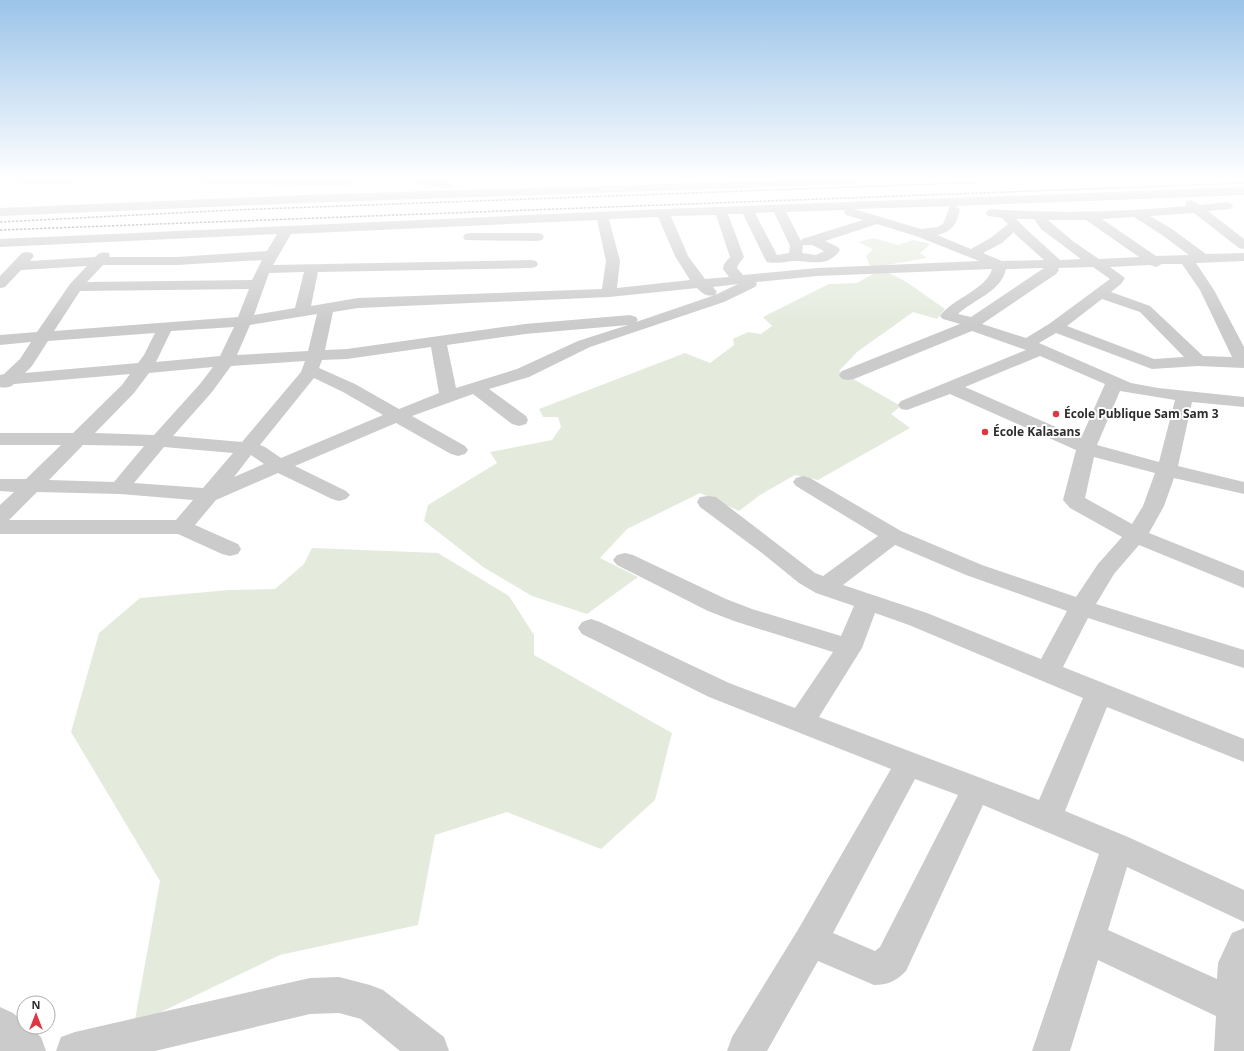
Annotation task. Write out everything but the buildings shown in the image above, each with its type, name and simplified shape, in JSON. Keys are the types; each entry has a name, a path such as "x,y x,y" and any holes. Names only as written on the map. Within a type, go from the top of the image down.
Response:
{"street":[{"path":"0,243 377,227"},
{"path":"525,329 527,283 538,227"},
{"path":"604,227 612,261 610,293"},
{"path":"670,227 692,274 700,284 719,299"},
{"path":"726,227 738,257 729,266 740,280"},
{"path":"756,227 770,258 781,260 813,240 854,227"},
{"path":"786,227 796,251 818,260 833,250 813,240"},
{"path":"900,227 921,233 1000,265"},
{"path":"921,233 947,227"},
{"path":"973,253 997,240 1012,227"},
{"path":"1016,227 1052,264"},
{"path":"907,405 950,387 1033,347 1055,327 1116,281 1118,278 1095,263 1047,227"},
{"path":"1104,227 1172,274"},
{"path":"1159,227 1202,258"},
{"path":"1221,227 1244,245"},
{"path":"120,488 137,466 202,393 226,361 244,320 263,269 286,231"},
{"path":"3,382 26,362 76,287 121,237"},
{"path":"461,237 536,237"},
{"path":"381,238 395,238"},
{"path":"2,281 41,241"},
{"path":"0,255 28,254"},
{"path":"17,266 99,261 177,261 271,255"},
{"path":"263,269 312,268 527,283 610,293 817,272 954,266 1095,263 1244,256"},
{"path":"1055,327 1147,363 1156,364 1198,361 1244,363 1239,344 1207,290 1186,259"},
{"path":"848,375 972,324 1051,271 1052,264"},
{"path":"1000,265 1000,272 992,282 948,316 1033,347 1114,383 1139,390 1244,402"},
{"path":"302,311 312,268"},
{"path":"0,484 120,488 209,495 396,416 449,396 529,371 584,344 719,299 764,278"},
{"path":"0,340 43,338 244,320 326,307 527,283"},
{"path":"76,287 258,284"},
{"path":"1101,293 1145,309 1198,361"},
{"path":"182,527 248,448 312,363 326,307"},
{"path":"3,382 145,367 226,361 312,363 347,354 525,329 632,320 637,320 644,325"},
{"path":"449,324 446,341 449,396"},
{"path":"0,517 77,438 128,389 157,348 166,326"},
{"path":"312,363 349,388 458,450"},
{"path":"1114,383 1086,448 1074,500 1078,504 1135,535 1244,580"},
{"path":"950,387 1086,448 1167,470 1244,488"},
{"path":"476,388 519,420"},
{"path":"1047,672 1080,607 1107,568 1135,535 1147,518 1167,470 1185,395"},
{"path":"0,439 77,438 159,441 248,448 258,451 278,465 339,495"},
{"path":"803,482 893,536 974,570 1080,607 1244,659"},
{"path":"708,502 770,548 807,578 824,587 866,603 918,619 1244,751"},
{"path":"0,527 182,527 230,549"},
{"path":"824,587 893,536"},
{"path":"625,560 717,605 743,616 849,648"},
{"path":"801,721 849,648 866,603"},
{"path":"591,628 719,690 1047,817 1117,847 1244,906"},
{"path":"1047,817 1099,693"},
{"path":"746,1051 811,940 910,763"},
{"path":"811,940 874,968 884,968 893,959 976,789"},
{"path":"1051,1051 1117,847"},
{"path":"1088,938 1235,1006"},
{"path":"1233,1051 1236,963 1244,945"},
{"path":"75,1051 310,996 339,995 370,1003 430,1051"},
{"path":"0,1026 27,1051"}],"shaded area":[{"path":"874,238 898,245 913,240 931,244 920,253 927,258 886,265 889,273 905,281 945,309 937,319 913,312 857,352 839,371 901,406 891,414 910,428 818,480 795,475 760,495 739,511 700,493 627,529 600,558 638,577 587,614 532,596 483,567 424,521 428,505 497,463 490,452 552,440 561,427 558,417 543,417 539,409 685,353 710,363 734,345 733,339 748,332 761,334 772,326 763,317 829,284 857,283 873,274 866,256 873,249 858,242"},
{"path":"312,548 438,553 509,596 534,635 534,655 672,733 655,800 601,849 507,812 435,835 418,925 280,955 134,1025 160,881 71,732 99,633 140,598 229,590 275,589 304,564"}],"railway":[{"path":"0,230 78,227"}],"place":[{"name":"École Publique Sam Sam 3","path":"1056,414"},
{"name":"École Kalasans","path":"985,432"}]}
